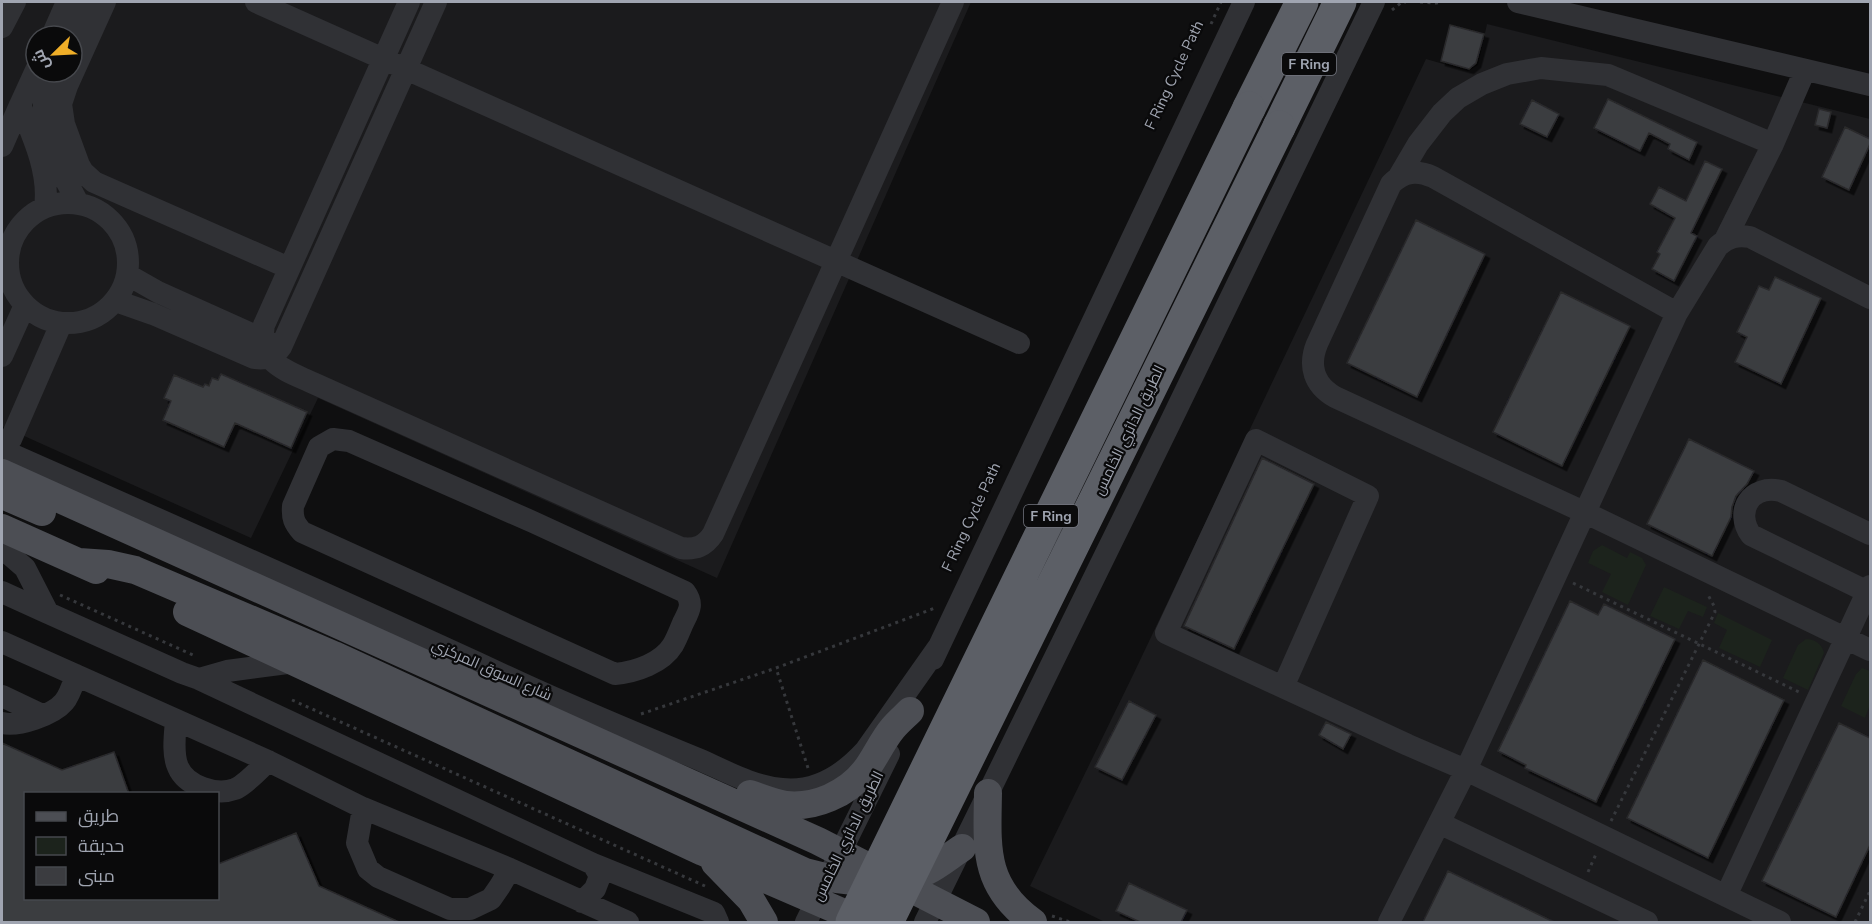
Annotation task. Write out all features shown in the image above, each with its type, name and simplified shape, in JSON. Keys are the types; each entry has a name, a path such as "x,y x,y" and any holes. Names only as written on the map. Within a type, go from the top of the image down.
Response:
{"highway":[{"name":"F Ring","path":"852,922 1302,2"},
{"name":"الطريق الدائري الخامس","path":"887,922 1340,2"}],"main road":[{"name":"شارع السوق المركزي","path":"2,458 109,522 841,852 895,880 930,912 976,922"},
{"path":"2,495 47,515 77,521 109,522"},
{"path":"2,528 703,852 865,922"},
{"path":"79,562 108,564 135,570 345,659 805,872 817,900"},
{"path":"662,770 783,805 795,806 815,802 838,794 852,785 864,772 893,728 910,711"},
{"path":"988,794 987,847 1001,891 1017,910 1040,918"},
{"path":"817,900 859,882 895,880 927,870 962,848"},
{"path":"703,852 751,900 764,922"}],"street":[{"path":"57,24 67,2"},
{"path":"74,24 84,2"},
{"path":"105,2 61,104 64,124 83,172 94,182 289,268"},
{"path":"256,2 1019,343"},
{"path":"409,2 264,325 278,367 681,548 690,549 708,542 713,534 953,2"},
{"path":"116,301 262,360 271,348 436,2"},
{"path":"1222,2 1231,28"},
{"name":"الطريق الدائري الخامس","path":"817,900 910,711 1244,2"},
{"path":"1518,2 1870,85"},
{"path":"930,912 1343,69 1380,10"},
{"path":"1398,178 1418,144 1442,113 1458,98 1482,84 1507,74 1541,68 1608,75 1773,144"},
{"path":"1725,240 1773,144 1805,70"},
{"path":"2,146 30,84"},
{"path":"49,84 44,95 44,112 62,173 78,203"},
{"path":"20,105 40,161 47,192 45,207"},
{"path":"1677,313 1433,177 1415,172 1406,173 1391,184 1313,354 1312,364 1318,384 1335,397 1586,513 1870,650"},
{"path":"61,203 78,203 101,212 118,228 127,251 128,275 116,301 103,313 81,323 61,324 34,313 18,296 9,276 6,240 24,221 45,207 61,203"},
{"path":"1389,922 1466,770 1677,313 1718,246 1733,236 1750,237 1870,298"},
{"path":"128,275 271,348"},
{"path":"2,356 25,305"},
{"path":"2,458 61,324"},
{"path":"333,439 349,441 685,592 690,598 691,606 674,644 666,655 626,673 615,674 492,617 302,532 295,524 292,515 293,506 319,447 333,439"},
{"path":"1283,687 1368,496 1256,440 1166,633 1408,745 1466,770 1780,922"},
{"name":"شارع السوق المركزي","path":"2,458 226,549 545,695 759,785 784,789 814,787 841,774 865,750 939,646"},
{"path":"1726,896 1870,591 1751,536 1744,524 1744,511 1753,495 1767,489 1781,490 1870,534"},
{"path":"2,551 25,568 48,613"},
{"path":"2,592 182,674 199,679 593,864 714,913 718,922"},
{"path":"2,642 268,761 363,808 510,869 628,922"},
{"path":"199,679 227,671 295,662"},
{"path":"2,723 9,725 22,723 53,710 64,702 76,675"},
{"path":"2,696 42,715"},
{"path":"176,720 174,748 177,767 186,779 204,789 220,792 237,789 268,761"},
{"path":"363,808 357,843 368,869 378,877 450,909 470,909 491,898 510,869"},
{"path":"1439,823 1647,922"},
{"path":"582,902 595,889 600,876 593,864"}],"path":[{"name":"F Ring Cycle Path","path":"1206,34 1222,2"},
{"path":"1380,10 1393,9 1401,2 1406,2"},
{"path":"1420,2 1442,2"},
{"path":"1580,890 1604,836 1715,612 1712,600 1701,583 1705,570"},
{"path":"1557,576 1817,701"},
{"path":"31,582 194,656"},
{"path":"814,787 776,668 944,605"},
{"path":"292,700 707,887"},
{"path":"1856,922 1870,891"},
{"path":"1040,918 1070,922"}],"shaded area":[{"path":"2,2 971,2 717,578 318,398 251,538 2,426"},
{"path":"1487,24 1870,119 1870,922 1105,922 1030,886 1426,59 1468,71 1478,65"}],"green space":[{"path":"1602,545 1627,558 1630,552 1642,558 1646,565 1628,605 1602,592 1611,574 1588,563 1593,551"},
{"path":"1664,587 1707,607 1703,617 1688,611 1679,629 1650,616"},
{"path":"1718,613 1772,640 1760,667 1719,648 1727,630 1714,623"},
{"path":"1806,639 1818,643 1824,653 1808,690 1783,678 1798,645"},
{"path":"1862,668 1870,671 1870,705 1865,718 1841,706 1856,674"}],"building":[{"path":"1450,25 1484,34 1476,63 1469,69 1441,61"},
{"path":"1608,99 1697,142 1689,160 1668,149 1670,144 1649,133 1640,151 1594,128"},
{"path":"1532,100 1559,114 1547,137 1520,124"},
{"path":"1819,109 1831,112 1827,128 1815,125"},
{"path":"1845,127 1870,139 1870,144 1849,190 1822,177"},
{"path":"1705,161 1722,169 1691,233 1697,236 1674,281 1652,269 1660,254 1657,252 1675,218 1650,204 1659,187 1686,201"},
{"path":"1416,220 1485,254 1417,397 1347,363"},
{"path":"1775,277 1821,298 1781,384 1735,362 1747,337 1737,332 1759,286 1769,290"},
{"path":"1561,292 1630,326 1562,466 1493,432"},
{"path":"221,374 307,412 291,448 235,423 224,447 163,420 171,401 164,398 174,375 203,387 205,384 209,386 212,378 218,380"},
{"path":"1689,439 1754,471 1747,484 1736,496 1731,517 1712,556 1647,524"},
{"path":"1262,458 1314,484 1234,649 1184,626"},
{"path":"1570,601 1598,615 1604,604 1675,639 1596,802 1525,768 1526,765 1498,751"},
{"path":"1703,660 1784,700 1708,858 1627,818"},
{"path":"1129,701 1156,715 1122,780 1095,767"},
{"path":"1326,722 1351,734 1343,749 1319,735"},
{"path":"1839,723 1870,738 1870,845 1836,917 1762,881"},
{"path":"2,743 62,770 114,752 128,792 24,792 24,900 219,900 219,864 296,833 319,886 399,922 2,922"},
{"path":"1448,871 1554,922 1423,922"},
{"path":"1129,883 1187,910 1181,922 1140,922 1116,911"}]}
